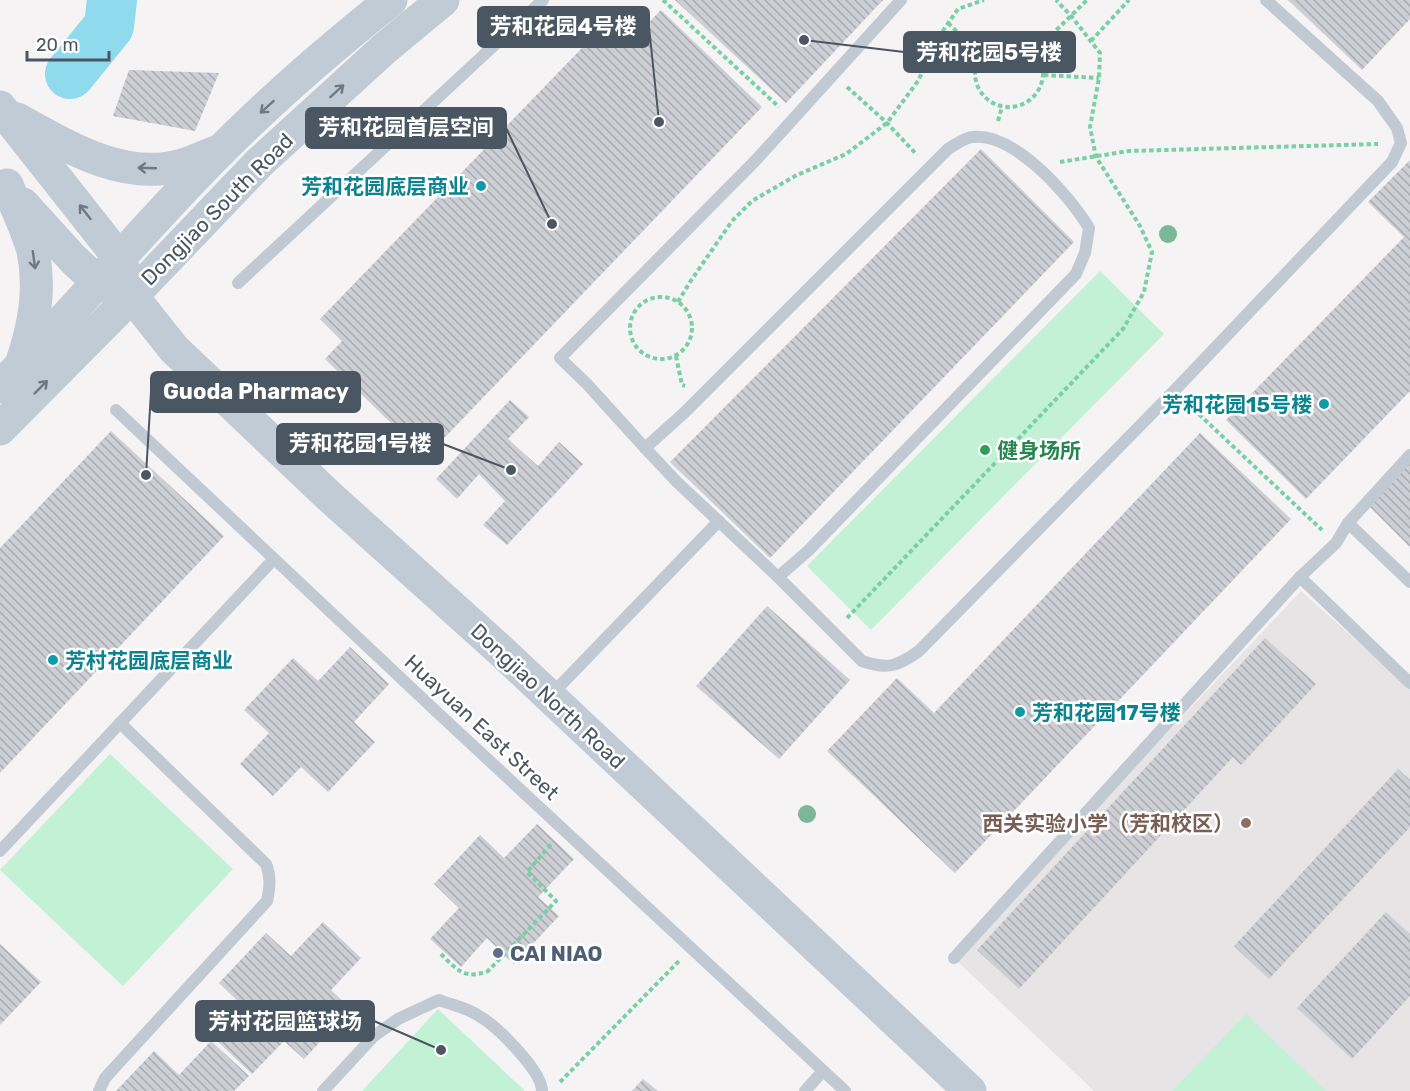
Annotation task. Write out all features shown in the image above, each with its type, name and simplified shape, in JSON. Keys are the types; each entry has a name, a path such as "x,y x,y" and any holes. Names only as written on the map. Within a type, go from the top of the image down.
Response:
{"street":[{"name":"Dongjiao South Road","path":"10,376 224,149 304,72 391,0"},
{"name":"Dongjiao South Road","path":"0,429 259,163 384,49 443,0"},
{"path":"2,110 96,159 124,166 153,169 181,165 224,149"},
{"name":"Dongjiao North Road","path":"2,110 120,259 132,296 183,357 330,497 499,649 970,1091"},
{"path":"4,181 32,250 38,290 32,330 10,376"},
{"name":"Dongjiao North Road","path":"4,181 37,221 99,283 132,296"}],"lane":[{"path":"238,283 543,0"},
{"path":"901,0 756,160 560,357 645,448 862,662 877,666 902,663 920,651 1174,391 1392,162 1401,143 1397,128 1378,101 1266,0"},
{"path":"645,448 700,397 948,149 971,136 993,138 1025,156 1073,205 1089,228 1085,253 1076,274 808,551 778,577"},
{"name":"Huayuan East Street","path":"116,410 845,1091"},
{"path":"954,958 1300,577 1336,543 1348,523 1410,455"},
{"path":"549,697 719,521"},
{"path":"1348,523 1410,582"},
{"path":"0,850 274,559"},
{"path":"1300,577 1410,682"},
{"path":"99,1091 105,1078 267,901 270,889 270,876 266,864 120,723"},
{"path":"323,1091 374,1036 398,1019 439,1000 480,1016 522,1055 536,1072 542,1090"},
{"path":"805,1091 823,1071"}],"path":[{"path":"663,0 793,120"},
{"path":"678,302 732,221 752,201 797,175 846,154 887,123 918,81 940,35 958,9 984,0"},
{"path":"1035,51 1087,0"},
{"path":"1091,41 1129,0"},
{"path":"948,23 980,54"},
{"path":"1014,39 1026,43 1035,51 1042,64 1044,75 1040,90 1031,101 1020,106 1002,107 990,103 981,95 974,73 980,54 994,42 1014,39"},
{"path":"833,75 887,123 930,168"},
{"path":"1044,75 1099,78"},
{"path":"1035,166 1129,151 1401,143"},
{"path":"661,297 678,302 688,313 691,323 691,335 687,345 676,356 663,360 652,359 632,343 630,332 632,316 638,307 650,299 661,297"},
{"path":"676,356 682,385 700,397"},
{"path":"1174,391 1336,543"},
{"path":"441,954 456,969 468,974 476,976 488,970 556,901 526,872 564,830"},
{"path":"542,1090 559,1083 692,949"}],"shaded area":[{"name":"西关实验小学（芳和校区）","path":"1301,591 1410,688 1410,1091 1094,1091 954,958"}],"green space":[{"name":"健身场所","path":"1100,271 1164,334 871,630 807,566"},
{"path":"110,754 233,869 123,986 0,870"},
{"path":"438,1009 524,1090 524,1091 362,1091"},
{"path":"1246,1014 1326,1091 1172,1091"}],"building":[{"path":"675,0 883,0 786,103"},
{"path":"1288,0 1410,0 1410,19 1362,70"},
{"path":"661,10 762,107 426,457 325,359 342,341 320,319 609,20 631,41"},
{"path":"129,70 219,73 195,131 113,116"},
{"path":"981,149 1074,242 770,558 670,462"},
{"name":"芳和花园15号楼","path":"1410,160 1410,391 1306,499 1226,420 1404,237 1368,202"},
{"path":"510,400 529,417 508,439 538,466 559,442 583,464 507,545 483,525 505,501 479,474 457,499 436,479"},
{"name":"芳村花园底层商业","path":"111,431 224,536 0,773 0,548"},
{"path":"1200,433 1291,519 955,873 827,751 897,678 934,713"},
{"path":"1410,462 1410,547 1368,505"},
{"path":"767,606 850,680 779,759 696,686"},
{"path":"1265,638 1316,684 1241,765 1233,757 1019,989 977,950"},
{"path":"350,647 389,684 354,722 375,742 328,792 301,767 273,796 240,764 269,733 244,710 293,658 318,681"},
{"path":"1398,769 1410,780 1410,827 1269,979 1234,946"},
{"path":"537,824 574,859 538,897 559,916 514,964 487,938 461,967 430,939 459,908 434,884 480,835 504,858"},
{"path":"1386,912 1410,934 1410,996 1352,1059 1297,1008"},
{"path":"323,922 361,958 331,990 351,1009 304,1059 284,1041 252,1074 213,1037 243,1006 219,983 266,933 291,956"},
{"path":"0,944 41,982 0,1025"},
{"path":"211,1041 249,1076 234,1091 116,1091 154,1051 179,1075"},
{"path":"643,1079 658,1091 632,1091"}],"waterway":[{"path":"70,74 109,26 112,0"}],"place":[{"name":"芳和花园5号楼","path":"804,40"},
{"name":"芳和花园4号楼","path":"659,122"},
{"name":"芳和花园底层商业","path":"481,186"},
{"name":"芳和花园首层空间","path":"552,224"},
{"name":"芳和花园15号楼","path":"1324,404"},
{"name":"健身场所","path":"985,450"},
{"name":"芳和花园1号楼","path":"511,470"},
{"name":"Guoda Pharmacy","path":"146,475"},
{"name":"芳村花园底层商业","path":"53,660"},
{"name":"芳和花园17号楼","path":"1020,712"},
{"name":"西关实验小学（芳和校区）","path":"1246,823"},
{"name":"CAI NIAO","path":"498,953"},
{"name":"芳村花园篮球场","path":"441,1050"}]}
